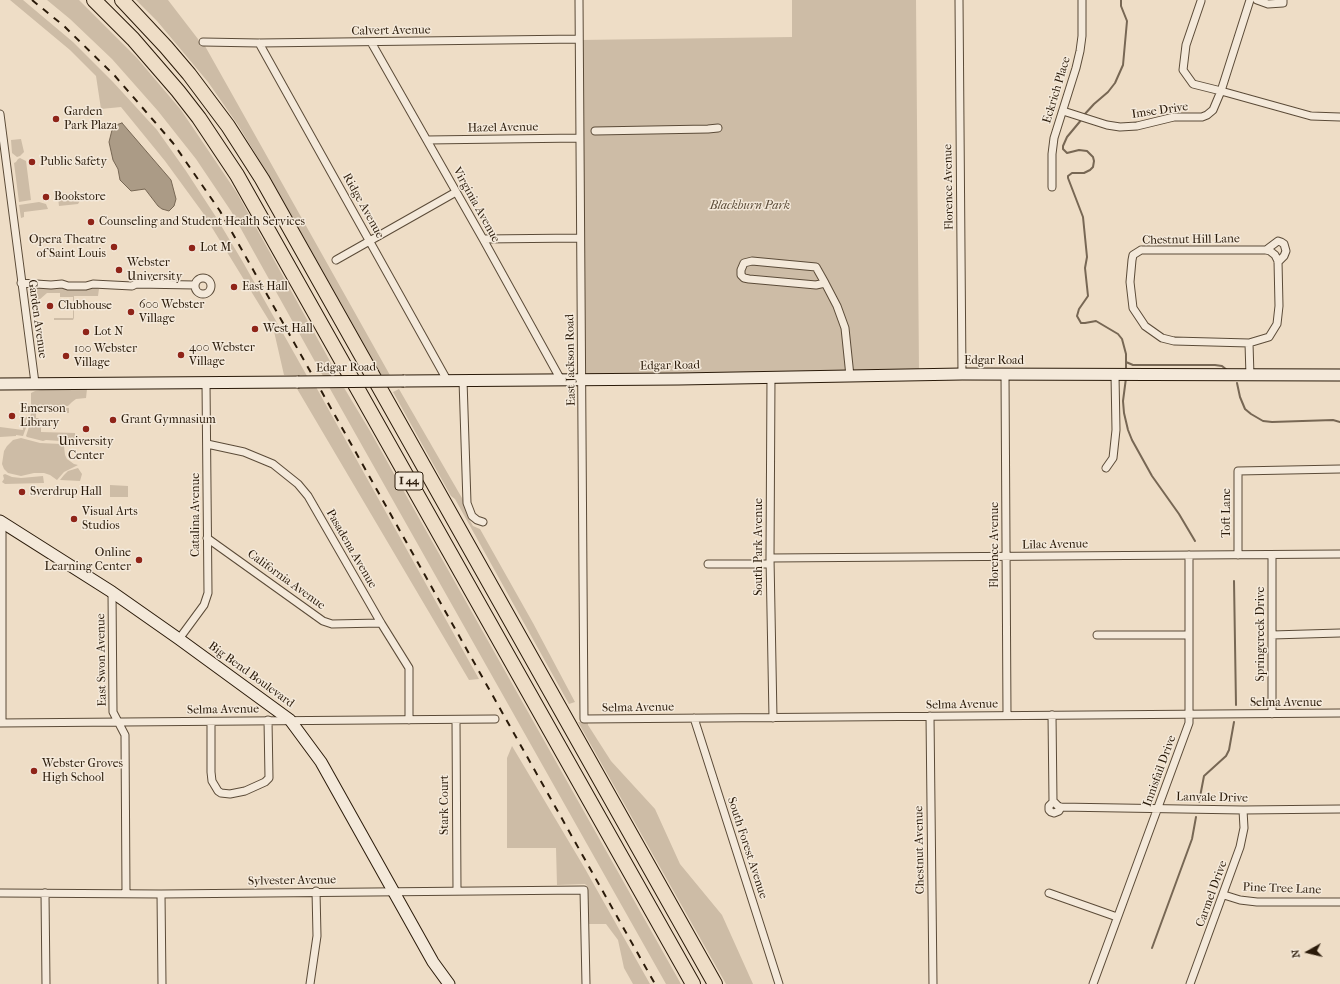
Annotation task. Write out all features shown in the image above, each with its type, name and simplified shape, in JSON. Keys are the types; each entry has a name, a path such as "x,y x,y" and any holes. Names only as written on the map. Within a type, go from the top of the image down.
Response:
{"highway":[{"name":"I 44","path":"94,0 133,39 178,91 199,118 237,175 693,984"},
{"name":"I 44","path":"122,0 157,36 189,74 228,126 258,173 715,984"}],"street":[{"name":"East Jackson Road","path":"579,0 584,719"},
{"name":"Florence Avenue","path":"959,0 962,374"},
{"name":"Eckrich Place","path":"1052,187 1052,154 1054,138 1080,51 1083,19 1082,0"},
{"name":"Imse Drive","path":"1063,111 1094,121 1120,127 1137,126 1174,117 1202,117 1207,115 1214,110 1250,0"},
{"path":"1257,0 1268,4 1283,3 1283,0"},
{"path":"1201,1 1186,45 1183,70 1193,84 1311,116 1340,117"},
{"name":"Calvert Avenue","path":"203,42 259,43 579,39"},
{"name":"Virginia Avenue","path":"371,42 561,380"},
{"name":"Ridge Avenue","path":"259,43 447,380"},
{"name":"Garden Avenue","path":"0,114 25,283 35,383"},
{"path":"595,131 718,128"},
{"name":"Hazel Avenue","path":"427,140 580,138"},
{"path":"336,260 456,192"},
{"path":"483,239 580,238"},
{"name":"Chestnut Hill Lane","path":"1278,241 1284,244 1286,250 1284,256 1278,262 1279,306 1277,324 1269,337 1249,343 1174,341 1162,338 1151,331 1133,308 1130,282 1132,260 1133,254 1141,250 1266,250 1278,241"},
{"path":"1266,250 1275,255 1278,262"},
{"path":"826,283 816,285 749,279 744,278 741,275 741,270 744,263 752,261 816,267 826,283 837,306 845,328 850,376"},
{"path":"25,283 51,285 62,284 68,286 86,286 93,284 105,284 109,286 132,286 136,284 195,285"},
{"path":"1249,343 1250,376"},
{"name":"Edgar Road","path":"0,384 582,380 962,374 1250,376 1340,375"},
{"name":"Florence Avenue","path":"1005,374 1007,715"},
{"path":"1106,468 1113,458 1122,375"},
{"name":"South Park Avenue","path":"771,377 770,561 773,718"},
{"path":"463,380 467,503 472,516 483,522"},
{"name":"Catalina Avenue","path":"179,638 204,605 208,588 206,383"},
{"name":"Pasadena Avenue","path":"207,444 244,452 261,458 284,472 298,484 308,496 381,623 409,668 409,720"},
{"name":"Toft Lane","path":"1238,555 1238,471 1340,469"},
{"path":"1,521 1,723"},
{"name":"Big Bend Boulevard","path":"1,521 112,592 179,638 290,720 321,762 433,962 449,984"},
{"name":"California Avenue","path":"207,538 323,621 332,624 381,623"},
{"name":"Springcreek Drive","path":"1272,554 1272,714"},
{"name":"Lilac Avenue","path":"708,564 770,561 1006,557 1340,554"},
{"name":"Innisfail Drive","path":"1093,984 1189,723 1189,555"},
{"name":"East Swon Avenue","path":"112,592 114,712 125,734 126,893"},
{"path":"1272,635 1340,633"},
{"path":"1097,635 1189,635"},
{"name":"Selma Avenue","path":"584,719 1340,713"},
{"name":"Lanvale Drive","path":"1052,715 1057,805 1243,810 1340,809"},
{"name":"Chestnut Avenue","path":"930,716 933,984"},
{"name":"South Forest Avenue","path":"694,718 779,984"},
{"name":"Selma Avenue","path":"1,723 495,719"},
{"path":"211,722 212,781 218,791 221,793 230,794 245,791 265,782 269,778 268,720"},
{"name":"Stark Court","path":"456,720 457,890"},
{"name":"Carmel Drive","path":"1190,984 1224,895 1242,842 1244,828 1243,810"},
{"name":"Sylvester Avenue","path":"0,893 161,894 316,891 584,890 586,984"},
{"path":"310,984 317,936 316,891"},
{"path":"45,893 46,984"},
{"path":"1049,893 1117,917"},
{"path":"161,894 162,984"},
{"name":"Pine Tree Lane","path":"1224,895 1240,900 1258,902 1340,902"}],"green space":[{"path":"10,0 23,0 73,42 113,82 157,130 216,217 307,376 284,375 273,327 203,213 165,161 121,107 101,109 96,76 70,50"},
{"path":"47,0 79,0 137,58 181,110 237,193 336,372 336,376 323,376 231,211 196,159 158,111 112,59 70,19"},
{"path":"136,0 168,0 198,39 200,46 205,46 391,377 382,376 272,181 238,125 208,82 157,21"},
{"name":"Blackburn Park","path":"792,0 916,0 919,372 584,378 580,40 792,37"},
{"path":"21,139 24,152 17,157 12,153 11,140"},
{"path":"20,158 26,161 31,200 19,202 14,163"},
{"path":"87,194 82,197 78,204 59,206 58,198"},
{"path":"39,202 46,204 48,209 24,212 24,217 21,218 19,205"},
{"path":"29,288 99,289 98,296 74,296 73,320 54,320 54,318 73,318 73,297 60,297 60,293 47,293 39,300 37,306 32,306"},
{"path":"343,386 370,431 681,984 666,984 329,387"},
{"path":"296,387 316,387 479,679 469,680"},
{"path":"47,389 87,389 86,398 76,399 68,406 31,408 31,393"},
{"path":"399,389 466,505 469,519 473,526 480,529 533,623 575,702 569,704 455,499 451,496 393,392"},
{"path":"51,407 69,408 69,413 36,412 36,418 39,418 38,425 41,425 41,432 75,433 75,438 60,438 60,441 43,441 26,436 30,424 31,412"},
{"path":"23,417 29,417 23,436 16,435 0,437 0,427 23,430"},
{"path":"21,438 40,443 61,444 61,446 64,446 67,459 78,465 64,472 57,480 44,473 34,473 21,476 8,473 2,464 4,451 13,440"},
{"path":"78,468 82,474 80,481 60,480 68,471"},
{"path":"5,474 12,477 21,478 43,476 44,483 5,484 2,482 4,479 3,475"},
{"path":"110,485 128,486 128,497 110,497"},
{"path":"578,722 588,723 611,761 655,809 680,864 722,915 753,984 726,984"},
{"path":"512,746 584,867 650,984 633,984 624,968 618,940 606,924 588,924 587,886 585,884 557,885 556,848 507,848 507,758"}],"shaded area":[{"path":"122,123 171,180 176,199 174,206 169,211 158,206 145,189 131,191 120,180 109,142 113,126"}],"waterway":[{"path":"1084,115 1108,92 1115,83 1123,65 1127,21 1121,6 1121,0"},
{"path":"1082,119 1067,137 1063,146 1063,149 1067,153 1079,150 1087,151 1093,157 1094,161 1093,167 1090,170 1084,173 1072,173 1068,176 1083,217 1087,257 1085,268 1088,296 1079,309 1077,316 1081,323 1096,321 1118,334 1122,339 1126,354 1126,371"},
{"path":"1126,362 1133,365 1215,365 1222,366 1227,370"},
{"path":"1126,378 1123,401 1124,413 1132,440 1152,476 1179,514 1195,541"},
{"path":"1237,383 1240,397 1245,409 1263,421 1333,420 1340,422"},
{"path":"1234,581 1236,705"},
{"path":"1199,802 1204,776 1226,756 1229,750 1234,722"},
{"path":"1152,948 1192,839 1196,817"}],"railway":[{"path":"32,0 64,26 115,76 173,143 220,211 655,984"}],"place":[{"name":"Garden Park Plaza","path":"56,119"},
{"name":"Public Safety","path":"32,162"},
{"name":"Bookstore","path":"46,197"},
{"name":"Counseling and Student Health Services","path":"91,222"},
{"name":"Opera Theatre of Saint Louis","path":"114,247"},
{"name":"Lot M","path":"192,248"},
{"name":"Webster University","path":"119,270"},
{"name":"East Hall","path":"234,287"},
{"name":"Clubhouse","path":"50,306"},
{"name":"600 Webster Village","path":"131,312"},
{"name":"West Hall","path":"255,329"},
{"name":"Lot N","path":"86,332"},
{"name":"400 Webster Village","path":"181,355"},
{"name":"100 Webster Village","path":"66,356"},
{"name":"Emerson Library","path":"12,416"},
{"name":"Grant Gymnasium","path":"113,420"},
{"name":"University Center","path":"86,429"},
{"name":"Sverdrup Hall","path":"22,492"},
{"name":"Visual Arts Studios","path":"74,519"},
{"name":"Online Learning Center","path":"139,560"},
{"name":"Webster Groves High School","path":"34,771"}]}
